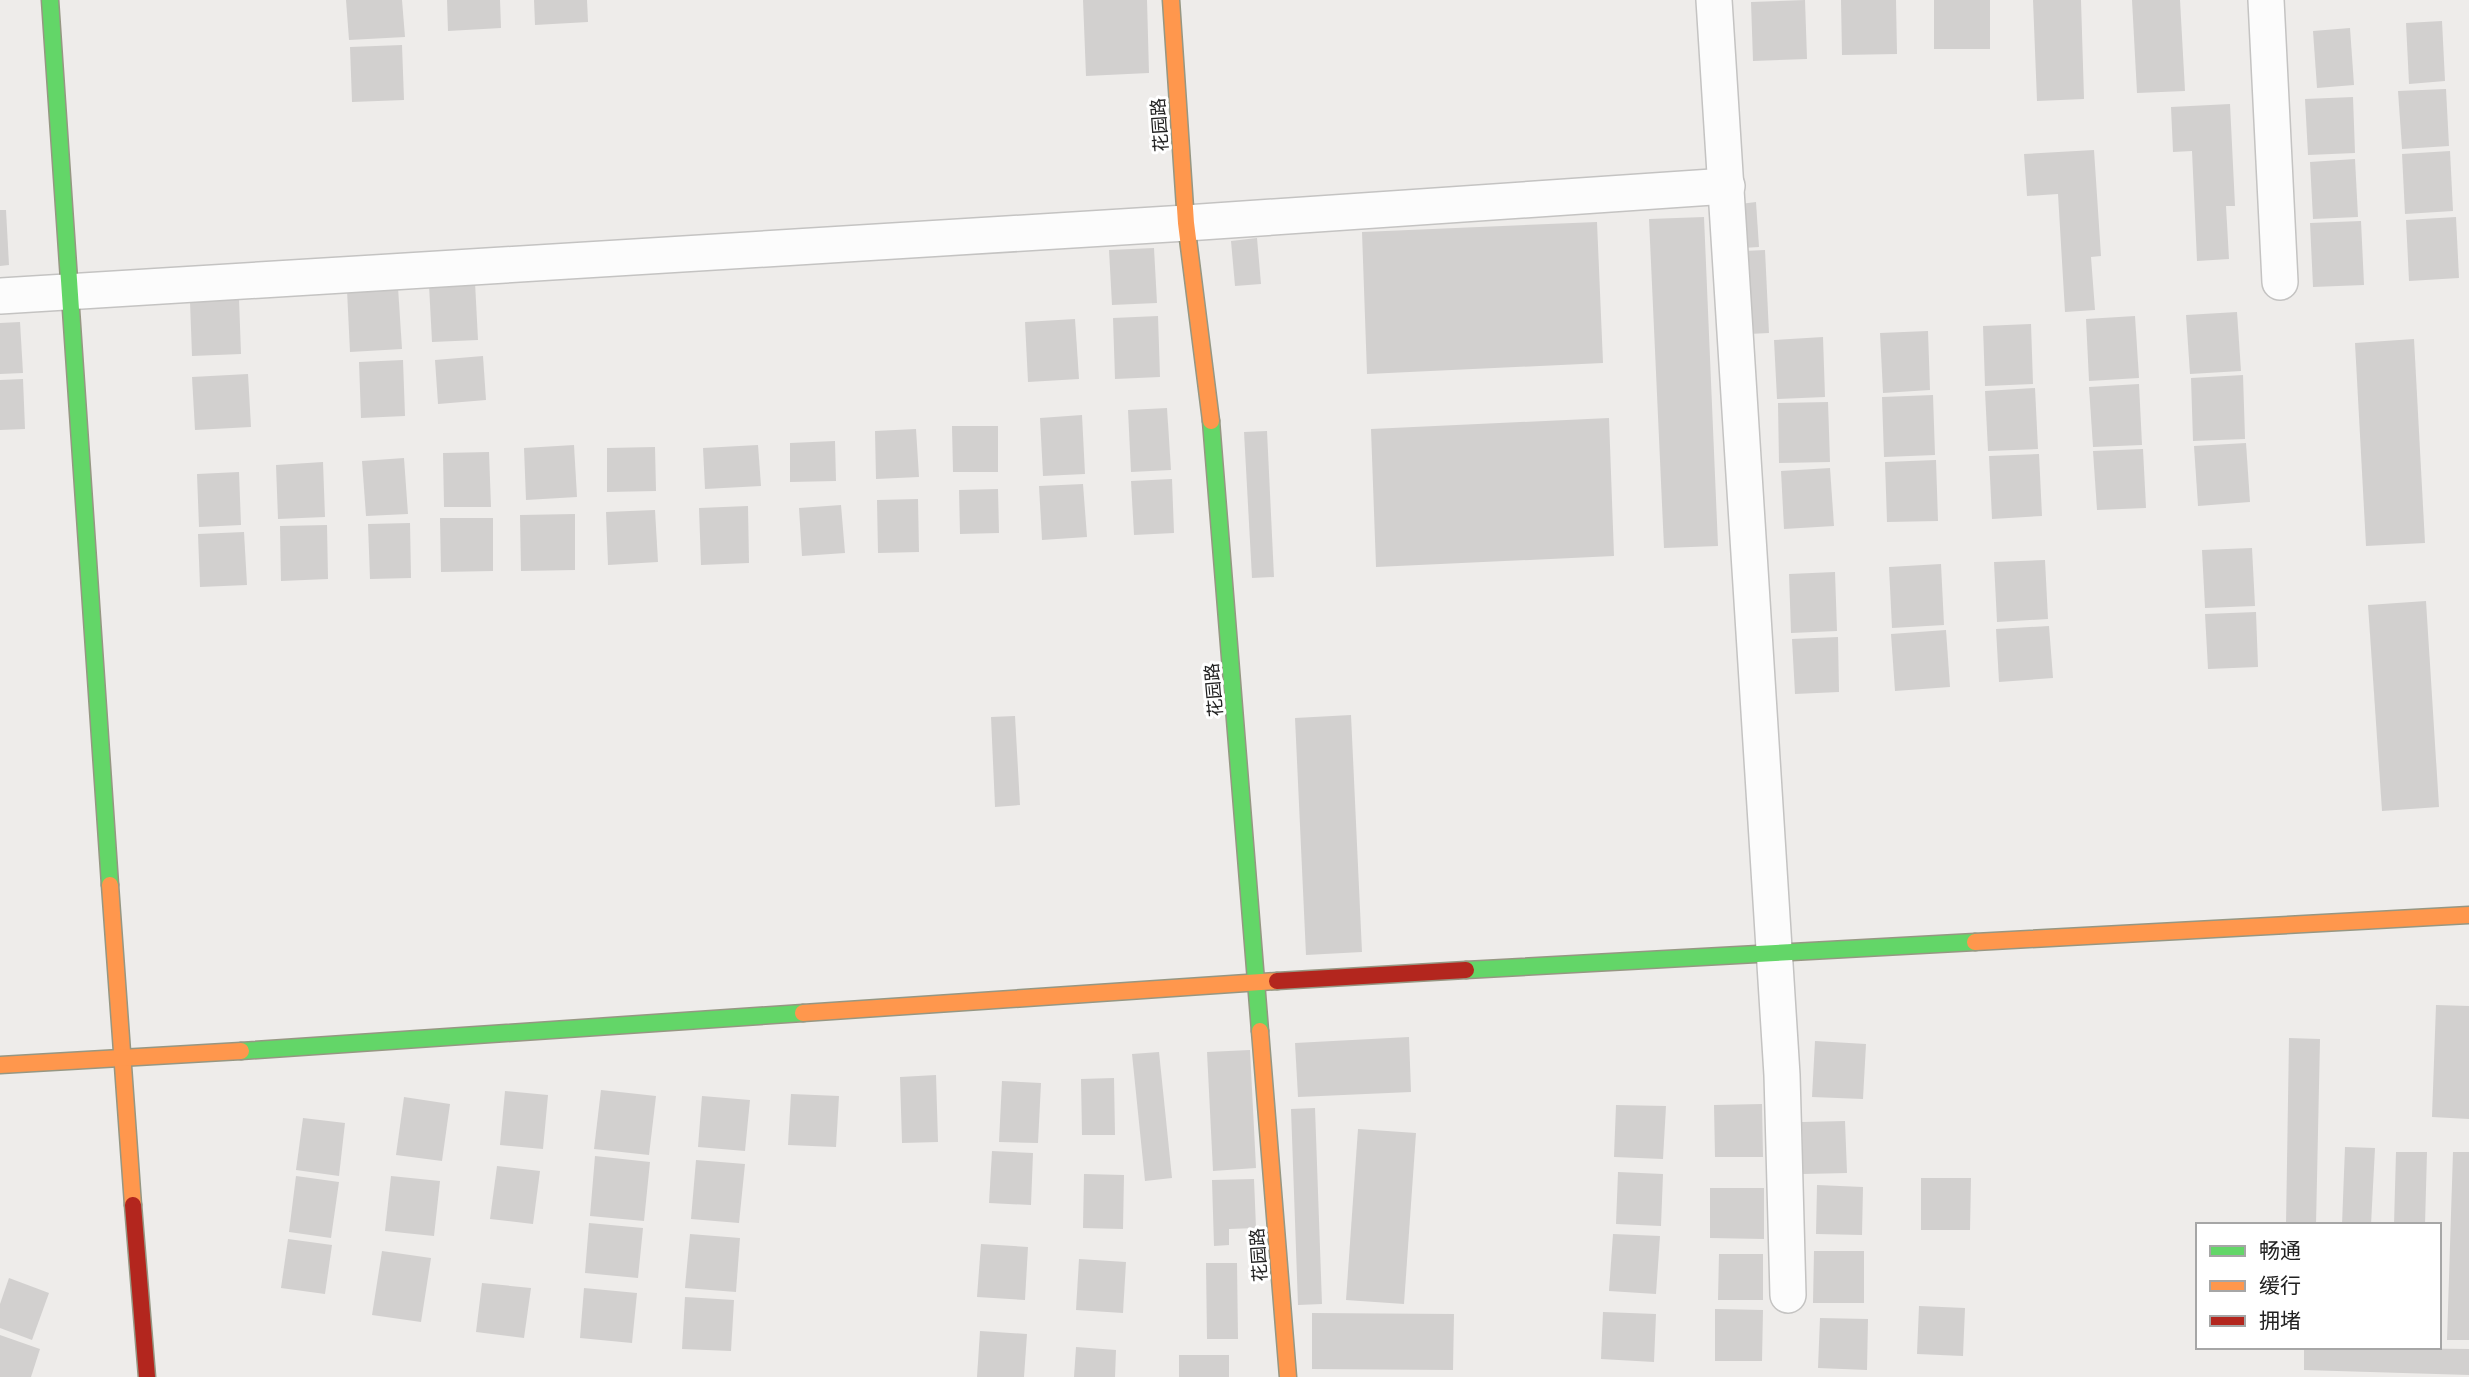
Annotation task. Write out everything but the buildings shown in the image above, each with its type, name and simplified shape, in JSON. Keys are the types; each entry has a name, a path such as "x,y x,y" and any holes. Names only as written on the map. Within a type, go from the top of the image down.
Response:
{"street":[{"path":"50,0 122,1059 147,1377"},
{"name":"花园路","path":"1171,0 1186,223 1209,394 1288,1377"},
{"path":"1714,0 1782,1075 1788,1295"},
{"path":"2266,0 2280,282"},
{"path":"0,296 1186,223 1727,186"},
{"path":"0,1065 1258,982 2469,915"}],"traffic: fast":[{"path":"50,0 110,885"},
{"path":"1211,421 1260,1031"},
{"path":"1466,970 1975,942"},
{"path":"241,1051 803,1013"}],"traffic: slow":[{"path":"1171,0 1186,223 1211,421"},
{"path":"110,885 133,1205"},
{"path":"1975,942 2469,915"},
{"path":"803,1013 1277,981"},
{"path":"1260,1031 1288,1377"},
{"path":"0,1065 241,1051"}],"traffic: jam":[{"path":"1277,981 1466,970"},
{"path":"133,1205 147,1377"}]}
